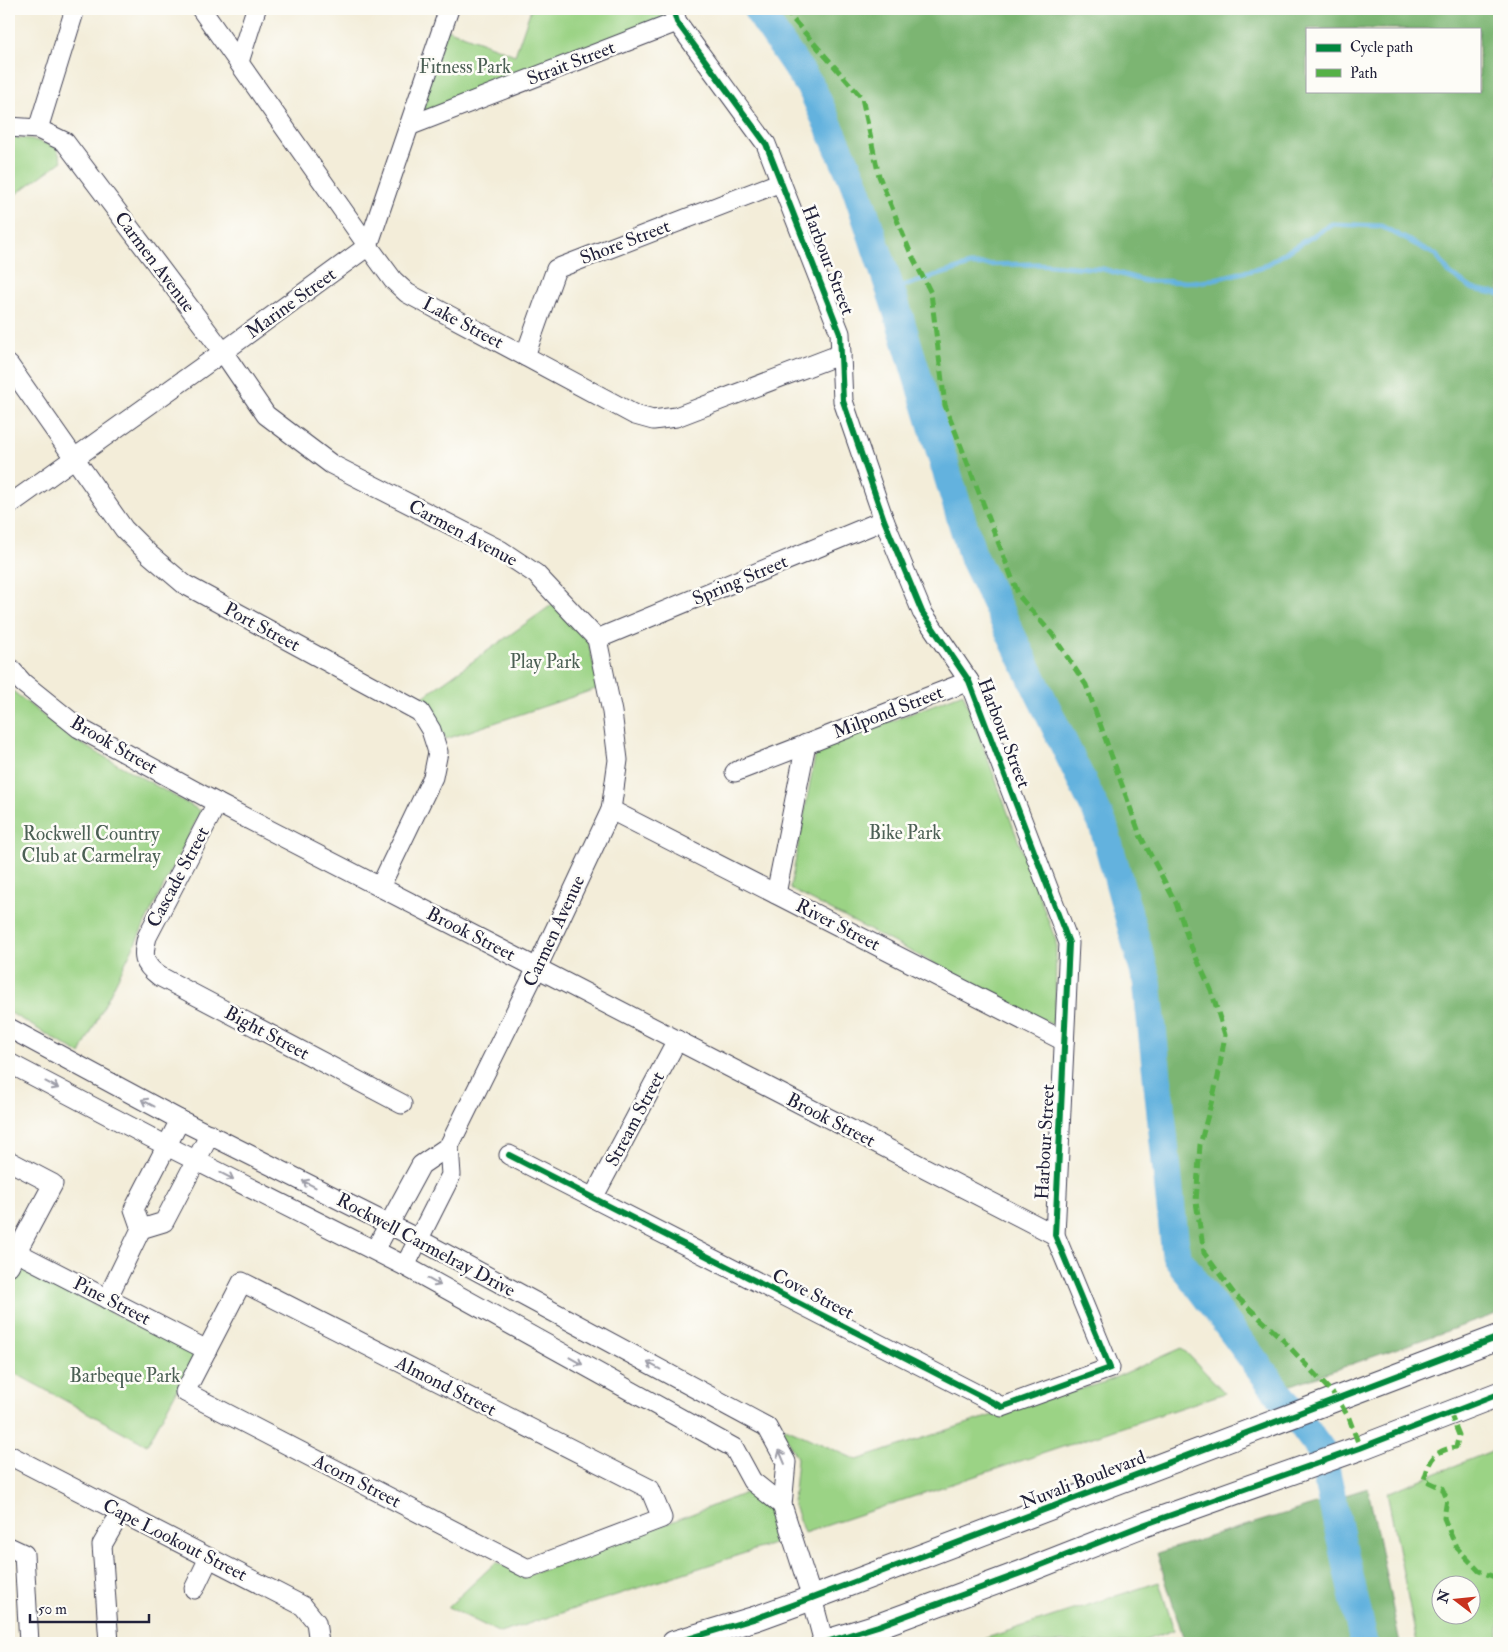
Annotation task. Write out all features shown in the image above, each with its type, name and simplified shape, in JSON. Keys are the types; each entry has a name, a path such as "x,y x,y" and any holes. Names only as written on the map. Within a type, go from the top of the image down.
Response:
{"street":[{"path":"38,128 75,9"},
{"name":"Lake Street","path":"201,9 368,246 393,280 407,293 635,415 652,420 676,418 841,354"},
{"path":"239,62 256,9"},
{"path":"368,246 449,9"},
{"name":"Strait Street","path":"409,126 675,15"},
{"name":"Harbour Street","path":"675,15 766,144 840,333 843,401 884,520 922,612 969,681 1069,943 1055,1235 1110,1368"},
{"name":"Carmen Avenue","path":"9,127 38,128 65,142 223,352 266,415 331,464 500,550 536,574 597,639 612,712 618,760 611,810 450,1146 451,1175 405,1266"},
{"name":"Shore Street","path":"525,356 556,269 781,182"},
{"name":"Marine Street","path":"9,505 368,246"},
{"name":"Port Street","path":"9,365 124,529 150,555 184,584 420,712 431,730 438,752 433,777 380,887"},
{"name":"Spring Street","path":"597,639 884,520"},
{"name":"Brook Street","path":"9,667 23,683 79,728 216,803 1055,1235"},
{"name":"Milpond Street","path":"735,772 969,681"},
{"path":"776,894 806,744"},
{"name":"Cascade Street","path":"143,953 147,937 216,803"},
{"name":"River Street","path":"611,810 1064,1041"},
{"name":"Bight Street","path":"143,953 148,968 159,976 402,1104"},
{"name":"Rockwell Carmelray Drive","path":"9,1028 180,1120 418,1239 767,1428 786,1462 782,1505 812,1598 824,1643"},
{"name":"Stream Street","path":"593,1198 677,1040"},
{"name":"Rockwell Carmelray Drive","path":"9,1062 196,1161 375,1250 734,1448 752,1481 782,1505"},
{"path":"107,1299 141,1229 134,1209 180,1120"},
{"path":"141,1229 164,1222 210,1134"},
{"path":"375,1250 421,1165 450,1146"},
{"name":"Cove Street","path":"509,1155 1002,1407 1110,1368"},
{"path":"9,1161 53,1184 13,1259"},
{"name":"Pine Street","path":"13,1259 107,1299 207,1350"},
{"name":"Almond Street","path":"207,1350 242,1282 650,1489 662,1518 528,1569"},
{"name":"Nuvali Boulevard","path":"674,1643 757,1618 812,1598 1499,1337"},
{"name":"Acorn Street","path":"207,1350 185,1392 528,1569"},
{"path":"824,1643 878,1626 1143,1525 1346,1452 1499,1394"},
{"name":"Cape Lookout Street","path":"9,1455 303,1606 316,1622 319,1643"},
{"path":"109,1643 102,1545 121,1512"},
{"path":"9,1547 24,1554 30,1643"},
{"path":"194,1589 209,1558"}],"green space":[{"name":"Fitness Park","path":"531,9 662,9 665,17 416,119 447,29 515,55"},
{"path":"757,9 1499,9 1499,1313 1277,1390 1176,1256 1147,981 1103,825 972,554 890,290 854,182 812,89"},
{"path":"9,137 31,139 56,147 62,161 9,199"},
{"name":"Play Park","path":"553,604 588,641 599,688 446,739 420,699"},
{"name":"Rockwell Country Club at Carmelray","path":"9,688 71,738 201,811 80,1054 9,1012"},
{"name":"Bike Park","path":"963,693 1056,941 1055,1026 790,889 816,751"},
{"name":"Barbeque Park","path":"20,1267 196,1355 147,1445 9,1370 9,1288"},
{"path":"1182,1348 1225,1393 804,1533 793,1503 797,1458 779,1425 857,1460 996,1414 1105,1382"},
{"path":"1499,1448 1499,1643 1417,1643 1387,1493"},
{"path":"1368,1488 1400,1643 1185,1643 1157,1553"},
{"path":"748,1492 772,1508 782,1541 500,1633 448,1607 496,1562 526,1576"},
{"path":"1159,1582 1174,1630 1138,1643 971,1643"}],"waterway":[{"path":"757,9 812,89 854,182 895,304 972,554 1103,825 1147,981 1176,1256 1321,1450 1364,1643"},
{"path":"890,290 970,265 1037,264 1103,269 1145,281 1202,282 1261,268 1332,224 1381,226 1436,255 1450,274 1473,289 1499,294"}],"marked path":[{"path":"784,9 862,98 879,176 911,254 931,293 945,405 1019,596 1052,634 1086,685 1140,835 1176,903 1190,944 1211,990 1225,1035 1218,1077 1200,1145 1196,1202 1204,1253 1235,1295 1281,1338 1337,1398 1349,1418 1360,1448"},
{"path":"1450,1413 1459,1435 1456,1447 1442,1451 1434,1457 1428,1467 1424,1480 1442,1488 1447,1499 1444,1518 1456,1547 1479,1571 1499,1578"}],"cycle path":[{"path":"509,1155 1002,1407 1110,1368 1055,1235 1069,943 969,681 922,612 884,520 843,401 840,333 766,144 677,22 673,9"},
{"path":"674,1643 757,1618 812,1598 1499,1337"},
{"path":"823,1643 878,1626 1143,1525 1360,1448 1499,1394"}]}
